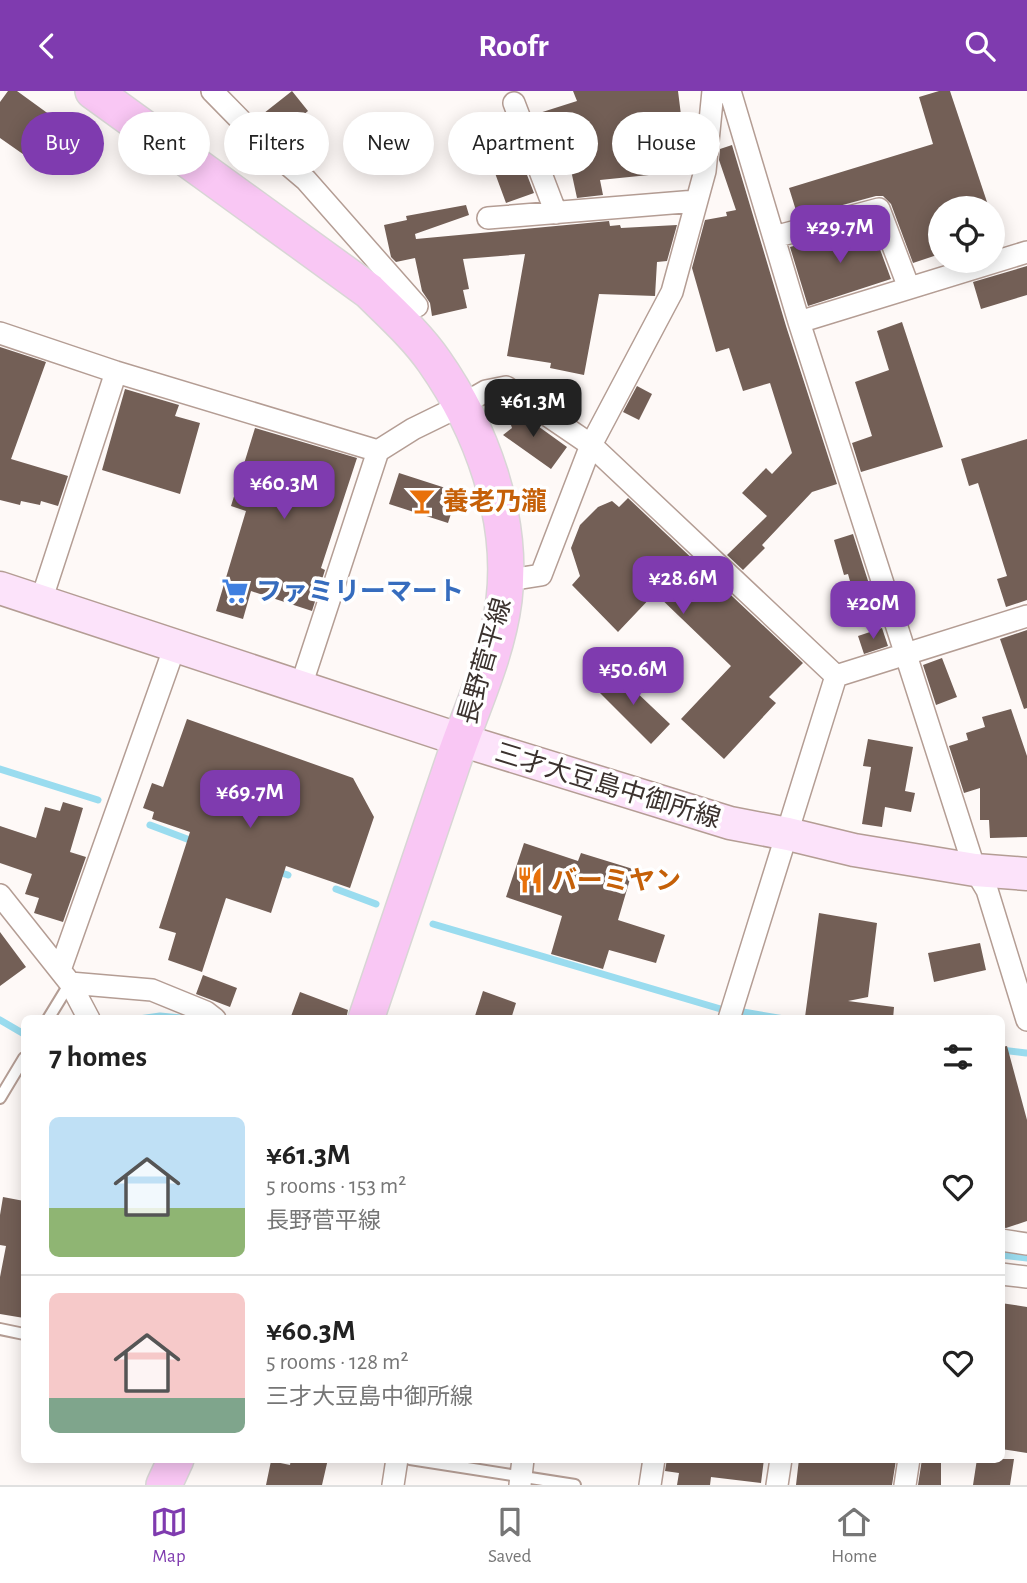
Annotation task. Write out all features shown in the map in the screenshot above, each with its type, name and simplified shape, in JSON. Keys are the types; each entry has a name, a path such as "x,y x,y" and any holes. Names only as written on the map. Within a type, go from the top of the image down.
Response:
{"main road":[{"name":"長野菅平線","path":"93,91 369,291 405,326 434,360 460,407 475,435 500,503 506,549 504,601 487,669 367,1015"},
{"name":"三才大豆島中御所線","path":"0,588 461,740 730,823 854,851 975,870 1027,874"}],"street":[{"path":"212,91 267,146 306,180 417,306"},
{"path":"505,577 541,575 591,445 672,292 705,171 713,91"},
{"path":"730,91 799,322 905,654 975,870 987,890 1027,1020"},
{"path":"514,103 556,213"},
{"path":"488,218 696,201"},
{"path":"774,237 879,209 909,288"},
{"path":"799,322 1027,252"},
{"path":"0,333 116,372 378,451"},
{"path":"41,601 116,372"},
{"path":"302,687 378,451 413,429 460,407 486,391 506,387 591,445 836,676"},
{"path":"836,676 1027,616"},
{"path":"65,976 175,646"},
{"path":"730,1015 836,676"},
{"path":"0,895 65,976 87,1015"},
{"path":"65,976 152,990 210,1015"},
{"path":"1005,1241 1027,1244"},
{"path":"1005,1274 1027,1277"},
{"path":"393,1485 396,1463"},
{"path":"650,1485 653,1463"},
{"path":"777,1485 780,1463"},
{"path":"905,1485 908,1463"}],"lane":[{"path":"50,1015 65,976"},
{"path":"0,1098 21,1063"},
{"path":"0,1329 21,1333"},
{"path":"440,1463 521,1474 575,1485"}],"building":[{"path":"8,91 17,91 46,112 21,112 21,153 0,138 0,102"},
{"path":"292,91 308,111 307,112 265,112"},
{"path":"573,91 678,91 681,112 612,112 612,175 649,175 600,180 603,195 577,198 572,175 598,175 598,112 542,112 577,101"},
{"path":"950,91 985,196 928,196 928,258 913,263 891,204 883,196 798,217 789,188 933,144 919,97"},
{"path":"732,145 837,484 812,492 762,545 765,548 743,570 727,555 767,516 742,493 766,468 772,474 792,453 770,383 743,391 729,348 716,352 692,268 705,220 727,216 726,212 736,210 720,163 720,149"},
{"path":"496,175 527,175 534,193 506,203"},
{"path":"466,205 469,215 415,234 416,239 609,221 610,226 620,225 621,228 677,225 667,261 657,262 655,296 599,294 584,375 550,368 551,363 507,356 525,254 463,259 469,289 463,290 467,308 432,316 430,303 422,291 415,258 396,262 391,257 384,225 407,220 406,216"},
{"path":"871,225 891,279 808,306 790,247"},
{"path":"1027,266 1027,295 981,309 973,282"},
{"path":"902,322 943,447 861,472 852,443 872,436 855,382 889,370 877,331"},
{"path":"0,347 46,362 11,459 68,476 58,506 41,501 40,505 21,501 20,505 0,500"},
{"path":"637,386 652,394 639,420 623,412"},
{"path":"125,389 179,405 175,416 200,423 180,494 102,470"},
{"path":"503,401 567,447 551,469 503,435 512,428"},
{"path":"255,428 357,458 321,568 325,570 312,611 251,591 243,619 216,611 246,511 231,506"},
{"path":"1027,439 1027,600 1006,607 997,579 1007,576 978,483 969,486 961,459"},
{"path":"399,473 458,492 448,523 389,504"},
{"path":"628,498 803,663 769,697 776,703 724,759 681,719 731,666 655,593 618,632 572,585 580,576 571,548 580,525 598,507 612,501 619,507"},
{"path":"853,534 870,587 853,592 848,574 844,575 834,540"},
{"path":"882,628 888,646 864,654 858,636"},
{"path":"1027,630 1027,708 1024,709 1000,639"},
{"path":"942,658 957,697 936,705 923,665"},
{"path":"613,670 670,724 651,744 596,689"},
{"path":"1011,709 1027,756 1027,837 990,838 989,820 980,820 980,788 964,793 949,746 968,740 966,733 985,727 982,717"},
{"path":"187,719 353,778 374,817 350,888 286,866 271,913 226,898 202,972 168,960 176,933 159,928 190,832 152,819 154,812 143,808 152,783 163,787"},
{"path":"868,739 913,747 905,791 915,793 911,812 885,807 882,827 862,824 871,767 863,766"},
{"path":"63,802 83,808 70,852 86,857 63,922 34,913 39,898 25,894 32,874 0,863 0,826 36,838 45,807 60,811"},
{"path":"524,843 578,861 581,853 633,869 618,920 665,935 656,963 609,950 603,969 551,954 562,916 506,897"},
{"path":"819,913 877,923 868,997 848,1001 894,1007 893,1015 805,1015"},
{"path":"0,932 26,967 0,986"},
{"path":"980,943 986,970 934,982 928,953"},
{"path":"203,975 237,988 230,1007 196,994"},
{"path":"483,991 516,1003 512,1015 475,1015"},
{"path":"300,992 348,1010 347,1015 291,1015"},
{"path":"1005,1046 1027,1120 1027,1221 1006,1228 1005,1228"},
{"path":"3,1197 21,1200 21,1318 0,1314 0,1277 6,1246 0,1245"},
{"path":"1005,1304 1027,1307 1027,1453 1005,1450"},
{"path":"1005,1459 1014,1459 1010,1485 973,1485 976,1463 1005,1463"},
{"path":"271,1463 327,1463 322,1485 266,1485"},
{"path":"666,1463 764,1463 761,1483 711,1477 710,1485 677,1485 679,1473 665,1471"},
{"path":"799,1463 896,1463 892,1485 796,1485"},
{"path":"921,1463 941,1463 941,1485 918,1485"}],"waterway":[{"path":"0,769 98,800"},
{"path":"150,825 195,842"},
{"path":"275,871 288,875"},
{"path":"336,889 376,904"},
{"path":"433,924 724,1010"},
{"path":"743,1012 761,1015"},
{"path":"0,1020 21,1032"},
{"path":"1005,1050 1026,1053"},
{"path":"1005,1255 1027,1258"}],"place":[{"name":"養老乃瀧","path":"422,501"},
{"name":"ファミリーマート","path":"235,591"},
{"name":"バーミヤン","path":"530,880"}]}
